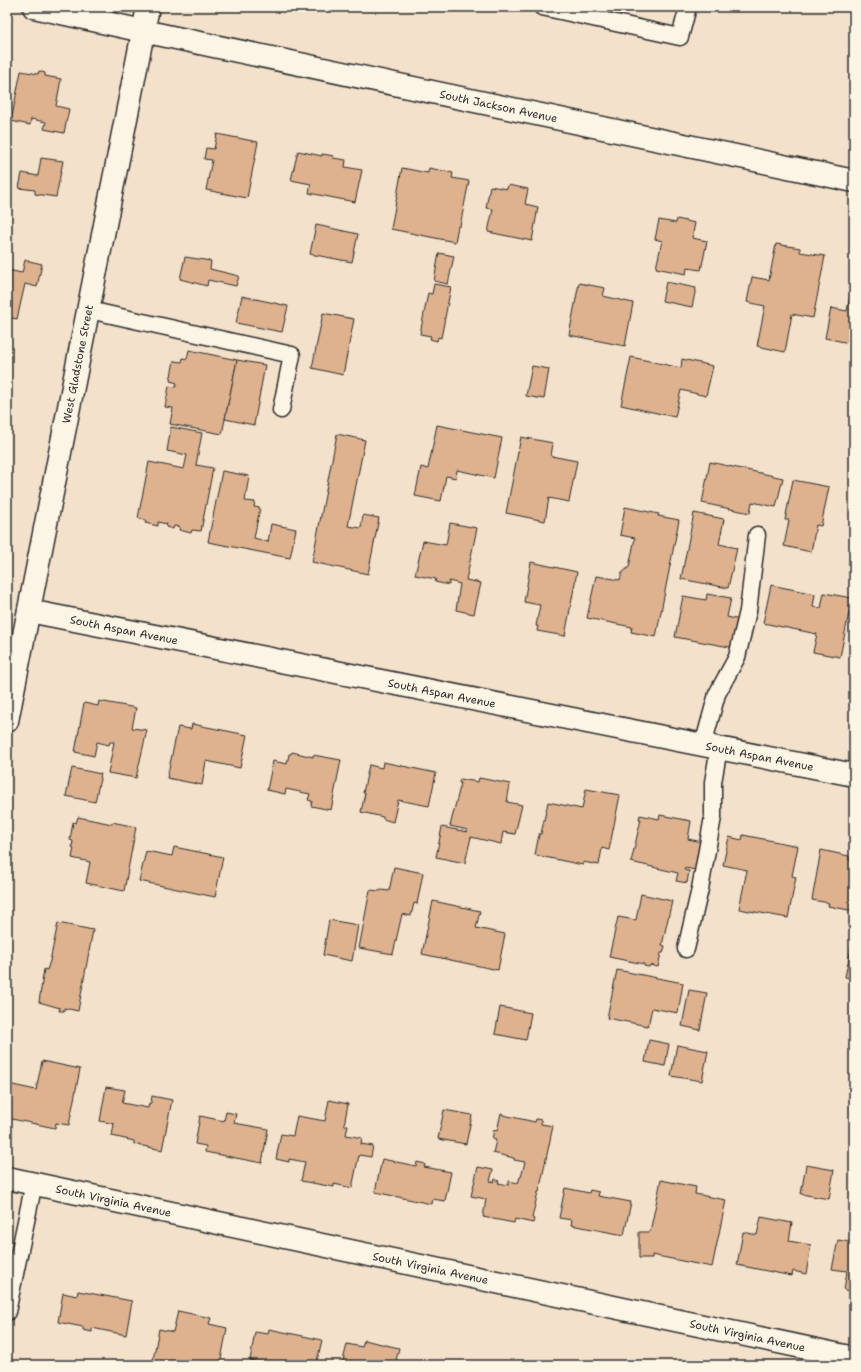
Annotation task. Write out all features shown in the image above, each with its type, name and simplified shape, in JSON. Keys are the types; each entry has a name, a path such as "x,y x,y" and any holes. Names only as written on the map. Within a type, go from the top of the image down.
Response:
{"street":[{"name":"South Jackson Avenue","path":"34,7 143,32 854,181"},
{"name":"West Gladstone Street","path":"7,721 148,7"},
{"name":"South Aspan Avenue","path":"29,611 854,775"},
{"name":"South Virginia Avenue","path":"7,1178 854,1358"}],"lane":[{"path":"542,7 680,37 688,7"},
{"path":"89,310 292,355 281,410"},
{"path":"686,949 700,889 713,817 711,747 717,694 737,657 748,610 757,535"},
{"path":"7,1312 34,1184"}],"building":[{"path":"21,71 38,74 39,71 45,73 45,76 61,79 56,106 69,109 64,133 44,129 46,122 31,119 30,125 11,121"},
{"path":"217,134 258,142 247,198 206,190 212,160 204,159 206,148 214,149"},
{"path":"298,151 322,156 322,154 334,156 333,158 346,160 345,167 362,170 355,202 309,193 311,184 291,180"},
{"path":"41,158 63,161 56,197 35,194 35,190 19,188 22,173 38,176"},
{"path":"402,168 428,173 429,168 453,173 452,178 469,181 460,226 458,226 455,242 391,229"},
{"path":"508,185 528,189 525,204 538,207 532,241 488,232 493,209 486,208 490,186 507,189"},
{"path":"677,219 695,223 692,238 707,241 701,270 687,268 686,274 656,268 662,241 655,239 659,220 676,223"},
{"path":"316,225 358,234 352,262 310,254"},
{"path":"776,244 800,248 800,252 825,256 813,318 792,314 785,352 757,346 765,306 747,302 752,277 769,280"},
{"path":"439,253 454,256 448,284 434,281"},
{"path":"185,257 211,261 210,269 239,276 236,286 208,280 207,286 180,279"},
{"path":"25,260 42,264 37,287 25,284 17,319 7,317 7,270 22,273"},
{"path":"854,275 854,344 825,338 831,308 847,311"},
{"path":"666,282 696,288 692,307 662,301"},
{"path":"579,283 605,288 603,296 633,303 625,346 569,335"},
{"path":"434,284 451,287 441,338 438,337 437,341 430,339 431,336 420,334 428,293 432,294"},
{"path":"242,296 288,306 282,332 236,323"},
{"path":"323,313 354,319 343,375 312,368"},
{"path":"189,350 237,360 222,434 170,424 173,408 165,407 169,386 176,387 177,383 170,381 174,361 182,362 183,358 187,359"},
{"path":"631,357 681,368 682,359 713,366 706,396 681,390 675,417 621,405"},
{"path":"237,360 265,365 254,425 225,419"},
{"path":"532,366 549,369 544,399 526,396"},
{"path":"437,425 502,438 494,478 457,470 456,478 446,476 441,501 415,496 421,467 428,469"},
{"path":"171,427 202,433 196,465 213,468 201,531 192,530 191,533 179,530 180,527 174,526 173,529 166,527 167,524 158,522 158,526 145,523 146,520 138,518 149,462 184,469 187,455 167,451"},
{"path":"337,434 365,440 348,526 361,528 363,515 379,518 368,574 312,562"},
{"path":"521,437 553,443 551,456 577,461 569,502 549,498 545,521 506,513"},
{"path":"710,462 783,478 776,507 752,502 750,513 702,503"},
{"path":"222,471 249,476 245,501 255,502 254,507 260,508 254,538 268,542 271,524 296,529 290,558 208,542"},
{"path":"793,480 829,487 821,526 816,525 811,552 784,546 789,520 785,520"},
{"path":"625,507 679,520 656,637 631,632 632,627 587,618 596,576 620,580 622,573 629,567 635,538 620,535"},
{"path":"694,513 724,519 719,544 737,548 728,588 681,579"},
{"path":"450,523 477,528 466,580 481,583 474,614 456,610 460,584 449,581 449,585 435,582 436,579 415,575 423,541 446,545"},
{"path":"531,562 577,572 565,636 537,631 538,626 536,626 540,605 524,602"},
{"path":"771,585 815,594 813,607 821,608 824,593 852,598 840,657 813,652 817,634 763,623"},
{"path":"707,594 731,598 727,617 740,620 735,648 675,637 683,596 706,600"},
{"path":"99,701 136,708 132,728 147,730 136,778 108,773 114,742 110,742 109,745 97,742 94,756 75,752 84,703 98,706"},
{"path":"192,724 247,735 240,768 206,761 202,785 167,778 178,727 191,729"},
{"path":"292,752 313,757 313,755 341,760 331,810 311,806 312,801 308,800 310,794 286,789 285,794 267,790 273,761 287,764 289,754"},
{"path":"383,762 436,773 429,806 398,800 393,822 383,819 383,817 361,812 365,793 363,793 369,765 382,768"},
{"path":"72,768 101,774 95,802 66,796"},
{"path":"479,778 510,784 507,802 522,805 515,834 503,832 501,844 471,837 465,863 436,857 442,827 467,832 468,830 450,826 461,783 459,783 460,779 478,782"},
{"path":"586,789 620,795 609,850 602,848 599,865 583,862 583,865 535,855 548,802 582,809"},
{"path":"640,815 659,819 660,815 691,821 688,839 702,842 696,870 685,868 684,870 689,871 687,883 676,881 678,873 631,862 641,819 639,819"},
{"path":"78,817 136,827 124,891 86,883 90,862 72,858 74,848 72,847 73,841 70,840 73,822 76,823"},
{"path":"743,835 798,846 792,876 796,877 788,918 739,909 747,870 723,865 729,837 742,840"},
{"path":"174,847 223,857 215,897 139,881 146,851 172,856"},
{"path":"821,850 849,856 849,860 854,861 854,911 828,906 829,903 812,900"},
{"path":"394,867 423,873 417,904 414,903 411,916 402,914 393,954 359,948 370,890 389,891"},
{"path":"641,894 672,901 662,945 665,946 663,953 661,953 658,967 650,965 649,967 644,966 644,964 609,957 618,917 636,920"},
{"path":"433,901 480,911 476,928 505,934 498,970 422,954"},
{"path":"329,920 358,925 352,961 323,955"},
{"path":"58,923 93,930 78,1011 64,1008 64,1011 59,1011 60,1008 39,1002 44,969 47,970 50,961"},
{"path":"854,933 854,979 845,977"},
{"path":"617,970 683,983 678,1013 652,1008 648,1026 607,1018"},
{"path":"689,990 707,993 700,1030 682,1026"},
{"path":"500,1007 531,1013 526,1040 495,1034"},
{"path":"649,1040 669,1044 665,1066 645,1062"},
{"path":"677,1045 708,1051 702,1081 671,1076"},
{"path":"42,1061 80,1069 69,1125 56,1123 55,1128 7,1118 8,1084 36,1090"},
{"path":"106,1087 125,1090 122,1103 148,1108 149,1103 151,1103 152,1096 172,1100 162,1150 134,1144 134,1141 112,1136 114,1124 100,1121"},
{"path":"329,1100 348,1104 344,1125 348,1125 346,1135 362,1138 361,1144 373,1146 371,1157 359,1155 352,1188 334,1184 334,1187 301,1181 305,1162 289,1159 289,1162 276,1159 281,1134 293,1136 297,1116 325,1121"},
{"path":"444,1110 472,1115 466,1144 438,1139"},
{"path":"226,1112 236,1114 234,1123 268,1129 262,1163 205,1152 206,1146 195,1144 200,1116 224,1121"},
{"path":"501,1113 503,1115 535,1122 536,1119 541,1120 541,1124 553,1126 532,1218 534,1219 533,1223 515,1219 514,1223 483,1217 486,1199 471,1196 478,1167 493,1170 490,1181 494,1182 495,1179 499,1181 498,1183 509,1185 509,1181 518,1183 521,1177 525,1162 493,1153 496,1140 492,1139 494,1130 497,1131"},
{"path":"382,1159 416,1166 417,1162 425,1164 424,1167 451,1172 445,1201 432,1199 431,1204 375,1192"},
{"path":"806,1165 834,1170 829,1199 801,1194"},
{"path":"661,1180 696,1187 695,1194 726,1200 712,1267 652,1255 652,1258 639,1258 639,1232 650,1232"},
{"path":"565,1188 589,1193 590,1190 599,1192 598,1196 631,1202 624,1235 571,1225 572,1220 559,1218"},
{"path":"761,1217 792,1223 789,1241 811,1245 806,1274 793,1271 792,1276 737,1265 743,1232 757,1235"},
{"path":"852,1230 854,1231 854,1292 844,1290 847,1271 832,1269 838,1240 850,1242"},
{"path":"78,1291 132,1301 126,1335 92,1328 92,1332 83,1330 83,1327 58,1322 63,1293 77,1296"},
{"path":"178,1311 211,1318 209,1324 227,1328 220,1365 152,1365 159,1329 173,1332"},
{"path":"269,1329 322,1340 316,1365 273,1365 250,1360 255,1332 268,1334"},
{"path":"364,1340 399,1348 395,1365 342,1365 347,1344 362,1347"}]}
